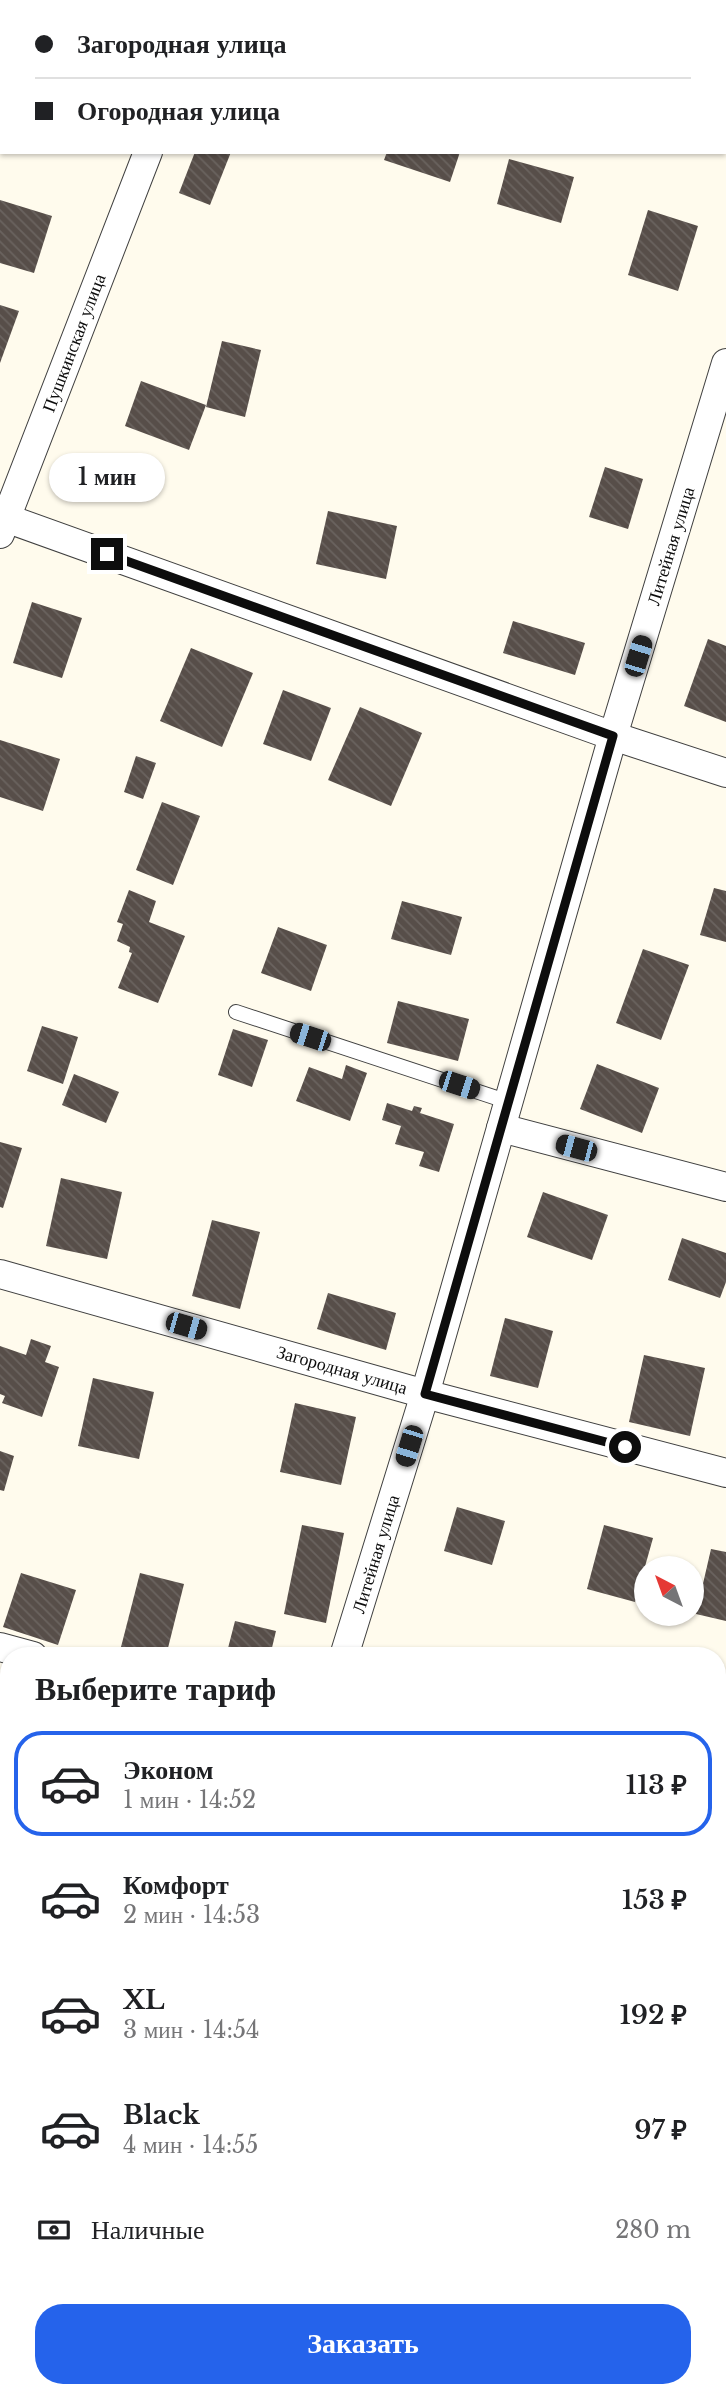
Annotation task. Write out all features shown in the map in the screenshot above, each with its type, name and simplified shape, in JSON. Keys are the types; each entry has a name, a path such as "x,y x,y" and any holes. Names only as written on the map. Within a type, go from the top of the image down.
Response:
{"street":[{"name":"Пушкинская улица","path":"2,523 147,154"},
{"name":"Литейная улица","path":"347,1647 425,1394 613,736 726,363"},
{"path":"2,523 726,773"},
{"path":"505,1115 726,1187"},
{"name":"Загородная улица","path":"0,1274 425,1394 726,1473"}],"lane":[{"path":"236,1012 505,1115"}],"building":[{"path":"194,154 230,154 210,205 179,193"},
{"path":"386,154 459,154 450,182 384,160"},
{"path":"509,159 574,177 561,223 497,204"},
{"path":"0,200 52,216 34,273 0,263"},
{"path":"648,210 698,226 678,291 628,275"},
{"path":"0,305 19,311 0,363"},
{"path":"222,341 261,350 245,417 206,407"},
{"path":"141,381 206,405 189,450 125,426"},
{"path":"605,467 643,479 628,529 589,517"},
{"path":"328,511 397,526 386,579 316,564"},
{"path":"32,602 82,618 62,678 13,663"},
{"path":"513,621 585,643 575,675 503,653"},
{"path":"708,639 726,646 726,722 684,706"},
{"path":"191,648 253,673 222,747 160,721"},
{"path":"283,690 331,708 311,761 263,744"},
{"path":"360,707 422,733 391,806 328,780"},
{"path":"0,740 60,759 43,811 0,797"},
{"path":"136,756 156,763 143,799 124,792"},
{"path":"162,802 200,816 173,885 136,870"},
{"path":"714,888 726,891 726,942 700,935"},
{"path":"129,890 156,901 149,922 185,936 158,1003 118,988 132,953 129,952 130,947 117,941 123,924 117,922"},
{"path":"402,901 462,917 451,955 391,939"},
{"path":"278,927 327,945 311,991 261,973"},
{"path":"643,949 689,965 661,1040 616,1023"},
{"path":"398,1001 469,1019 458,1061 387,1043"},
{"path":"42,1026 78,1037 63,1084 27,1071"},
{"path":"233,1029 268,1040 252,1087 218,1075"},
{"path":"597,1064 659,1088 642,1133 580,1109"},
{"path":"346,1065 367,1073 350,1121 296,1101 309,1067 342,1079"},
{"path":"74,1074 119,1092 106,1123 62,1105"},
{"path":"387,1103 412,1111 414,1106 422,1108 420,1113 454,1124 439,1172 419,1166 424,1152 395,1144 401,1126 382,1120"},
{"path":"0,1142 22,1148 3,1208 0,1207"},
{"path":"61,1178 122,1192 107,1259 46,1246"},
{"path":"543,1192 608,1215 592,1260 527,1237"},
{"path":"212,1220 260,1232 240,1309 192,1296"},
{"path":"682,1238 726,1253 726,1282 720,1298 668,1280"},
{"path":"328,1293 396,1313 386,1350 317,1329"},
{"path":"505,1318 553,1331 538,1388 490,1376"},
{"path":"31,1339 51,1346 45,1362 59,1367 42,1417 2,1403 5,1396 0,1394 0,1346 26,1355"},
{"path":"644,1355 705,1368 690,1436 629,1422"},
{"path":"93,1378 154,1392 139,1459 78,1446"},
{"path":"295,1403 356,1417 341,1485 280,1472"},
{"path":"0,1451 14,1456 4,1491 0,1490"},
{"path":"457,1507 505,1521 492,1565 444,1551"},
{"path":"302,1525 344,1533 326,1623 284,1614"},
{"path":"604,1525 653,1538 648,1556 634,1556 634,1602 587,1589"},
{"path":"711,1549 726,1552 726,1621 704,1616 704,1579"},
{"path":"21,1573 76,1590 58,1645 3,1627"},
{"path":"140,1573 184,1584 168,1647 121,1647"},
{"path":"235,1621 276,1631 272,1647 228,1647"}],"route":[{"path":"107,554 613,736 425,1394 625,1447"}]}
